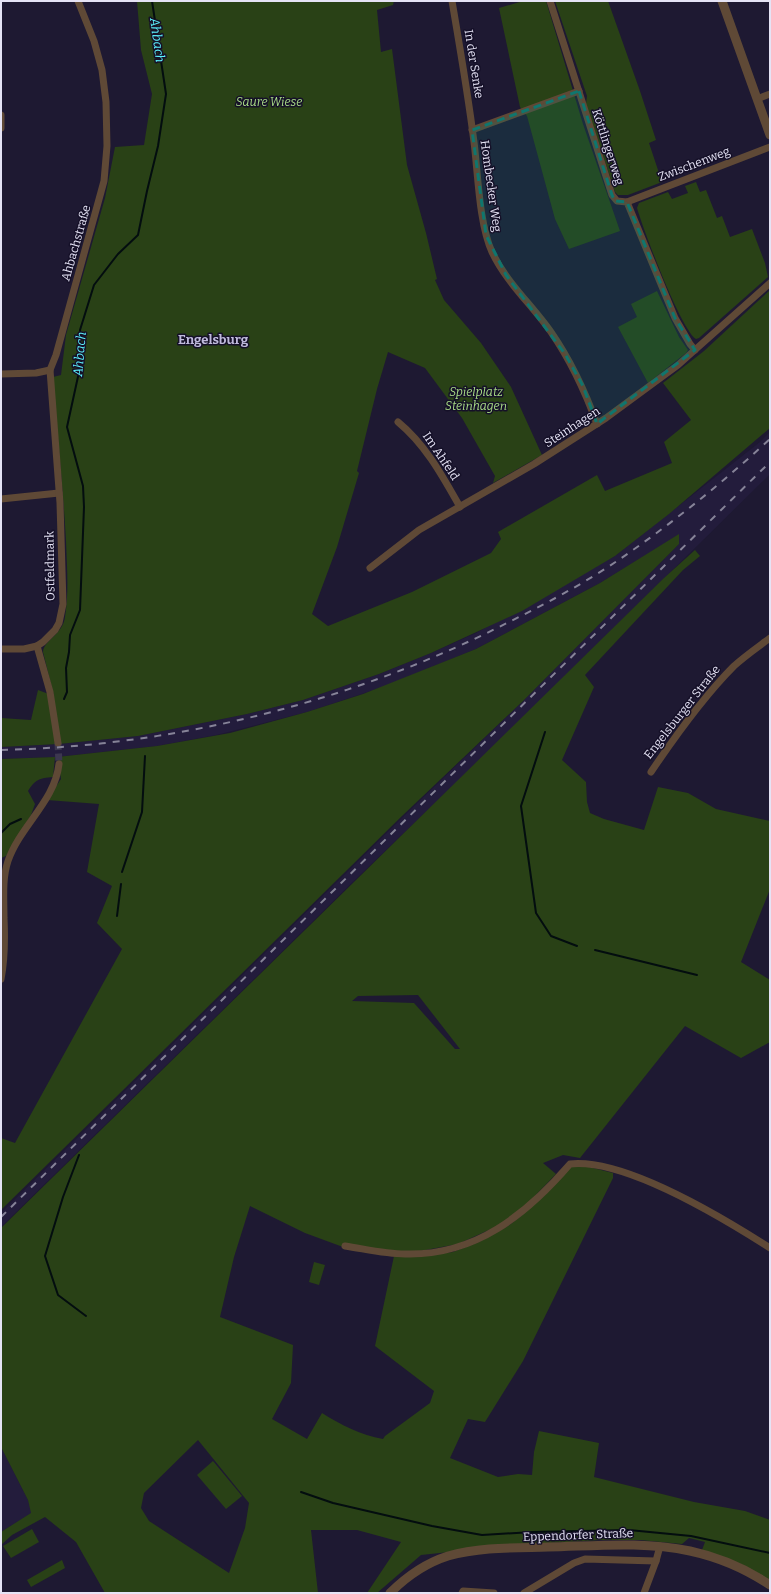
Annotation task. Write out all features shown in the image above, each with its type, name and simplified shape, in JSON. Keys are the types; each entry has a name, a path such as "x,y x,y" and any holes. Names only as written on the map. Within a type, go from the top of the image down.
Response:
{"street":[{"name":"Ahbachstraße","path":"59,493 50,370 56,355 104,181 107,146 106,102 102,70 94,41 78,1"},
{"name":"In der Senke","path":"452,1 472,130"},
{"name":"Köttlingerweg","path":"550,1 612,195 617,201 627,202"},
{"path":"722,1 770,135"},
{"name":"Hombecker Weg","path":"579,91 472,130 486,235 493,253 506,275 545,324 565,354 583,386 598,424"},
{"path":"757,99 770,94"},
{"path":"1,115 1,128"},
{"name":"Zwischenweg","path":"627,202 770,147"},
{"path":"627,202 675,318 695,350"},
{"name":"Steinhagen","path":"370,568 419,530 534,464 598,424 661,379 770,283"},
{"path":"1,374 36,373 50,370"},
{"name":"Im Ahfeld","path":"398,422 411,432 425,450 460,507"},
{"path":"1,499 59,493"},
{"name":"Ostfeldmark","path":"37,646 55,630 59,623 63,604 59,493"},
{"name":"Engelsburger Straße","path":"652,772 670,743 721,680 736,665 770,638"},
{"path":"1,649 24,649 37,646 50,692 58,743"},
{"path":"1,979 4,952 3,885 8,861 14,848 55,781 59,764"},
{"path":"345,1246 405,1254 418,1254 465,1245 479,1239 519,1215 556,1181 570,1164 583,1163 609,1168 643,1180 705,1210 770,1248"},
{"name":"Eppendorfer Straße","path":"390,1593 410,1575 422,1568 434,1562 462,1553 497,1549 636,1545 660,1546 690,1551 718,1559 740,1568 770,1585"},
{"path":"644,1593 660,1546"},
{"path":"524,1593 574,1563 585,1559 656,1561"},
{"path":"462,1593 463,1591 469,1591 494,1593"}],"highlighted area":[{"path":"579,91 612,195 615,201 627,202 675,318 695,350 597,424 583,386 565,354 506,275 486,235 472,130"}],"shaded area":[{"path":"770,432 770,474 479,761 358,877 1,1227 1,1213 403,817 523,701 679,544 679,535 600,583 476,649 383,687 307,712 216,735 157,746 57,757 1,759 1,747 59,744 138,736 247,714 303,700 379,674 431,653 476,633 615,556 760,442"},
{"path":"1,1447 28,1500 32,1513 1,1532"}],"green space":[{"path":"137,1 394,1 393,5 377,10 381,52 392,49 407,165 426,233 437,279 435,280 444,300 481,343 511,387 542,455 493,483 495,476 462,418 425,368 388,352 377,389 357,471 359,473 337,547 312,614 328,626 412,592 491,553 501,539 498,532 597,475 605,491 672,463 664,442 691,420 663,383 704,351 770,290 770,428 669,514 615,556 522,611 431,653 379,674 303,700 247,714 138,736 59,744 1,747 1,718 31,720 38,690 54,696 43,652 44,648 64,623 67,598 67,579 65,520 53,377 61,375 66,335 105,198 115,147 144,145 152,94 141,50"},
{"path":"523,1 546,1 583,124 620,231 569,249 555,219 527,116 520,107 499,8"},
{"path":"555,1 608,1 656,140 649,143 662,182 628,195 618,195 615,192 586,104 587,96"},
{"path":"696,182 700,192 706,190 717,218 722,216 730,237 752,229 765,263 768,277 696,339 689,332 672,299 654,256 637,208 639,203 668,192 672,199 688,193 685,186"},
{"path":"657,291 679,337 688,350 648,383 618,327 637,317 631,304"},
{"path":"679,534 679,544 523,701 402,816 1,1210 1,1138 15,1143 122,949 97,923 112,886 87,872 99,804 47,800 61,779 57,757 157,746 230,733 307,712 363,694 476,649 600,583"},
{"path":"695,550 700,556 683,570 585,675 594,687 562,760 586,782 587,802 590,813 604,819 644,830 658,787 688,793 716,809 770,821 770,889 741,962 770,980 770,1042 741,1058 685,1026 580,1158 563,1155 543,1163 556,1174 523,1208 502,1224 458,1244 420,1251 422,1256 453,1252 479,1242 508,1226 520,1217 571,1167 585,1166 613,1173 613,1178 523,1361 485,1422 468,1419 450,1458 498,1477 518,1474 532,1475 534,1452 539,1431 599,1443 594,1477 694,1502 745,1511 770,1520 770,1581 741,1564 702,1550 705,1542 689,1538 682,1544 640,1540 600,1540 515,1545 421,1555 377,1593 367,1593 401,1542 357,1530 311,1530 318,1593 105,1593 76,1542 45,1517 12,1535 1,1545 1,1532 31,1513 28,1500 1,1447 1,1228 664,578","holes":["418,995 460,1049 455,1049 414,1003 352,1001 358,996","250,1206 305,1233 343,1247 394,1256 375,1346 434,1391 430,1403 383,1439 351,1429 322,1413 307,1439 272,1419 291,1383 293,1345 220,1317 234,1257","198,1440 249,1503 245,1528 229,1573 149,1521 141,1508 144,1493"]},
{"path":"55,757 53,777 38,780 28,791 35,804 31,815 6,856 1,858 1,759"},
{"path":"314,1262 325,1265 319,1285 309,1282"},
{"path":"213,1461 242,1496 226,1509 197,1475"},
{"path":"32,1529 39,1542 11,1558 3,1546"},
{"path":"62,1560 65,1568 31,1587 27,1580"}],"waterway":[{"name":"Ahbach","path":"64,699 67,692 66,668 70,635 80,610 84,507 83,486 67,427 79,372 80,330 94,285 118,254 138,235 158,146 166,94 152,1"},
{"path":"545,732 521,806 536,913 551,936 577,946"},
{"path":"122,872 142,812 145,756"},
{"name":"Ahbach","path":"1,833 10,824 21,819"},
{"path":"117,916 121,884"},
{"path":"595,950 697,975"},
{"path":"79,1155 63,1197 45,1256 58,1295 86,1316"},
{"path":"301,1492 333,1503 432,1526 482,1535 533,1532 629,1530 691,1536 770,1553"}],"tunnel":[{"path":"58,743 59,764"}],"railway":[{"path":"1,750 67,747 133,740 198,729 326,697 388,675 449,650 509,622 552,600 593,576 620,559 679,516 716,487 770,439"},
{"path":"1,1217 770,462"}],"district":[{"name":"Engelsburg","path":"213,339"}],"park label":[{"name":"Saure Wiese","path":"269,102"},
{"name":"Spielplatz Steinhagen","path":"476,399"}]}
